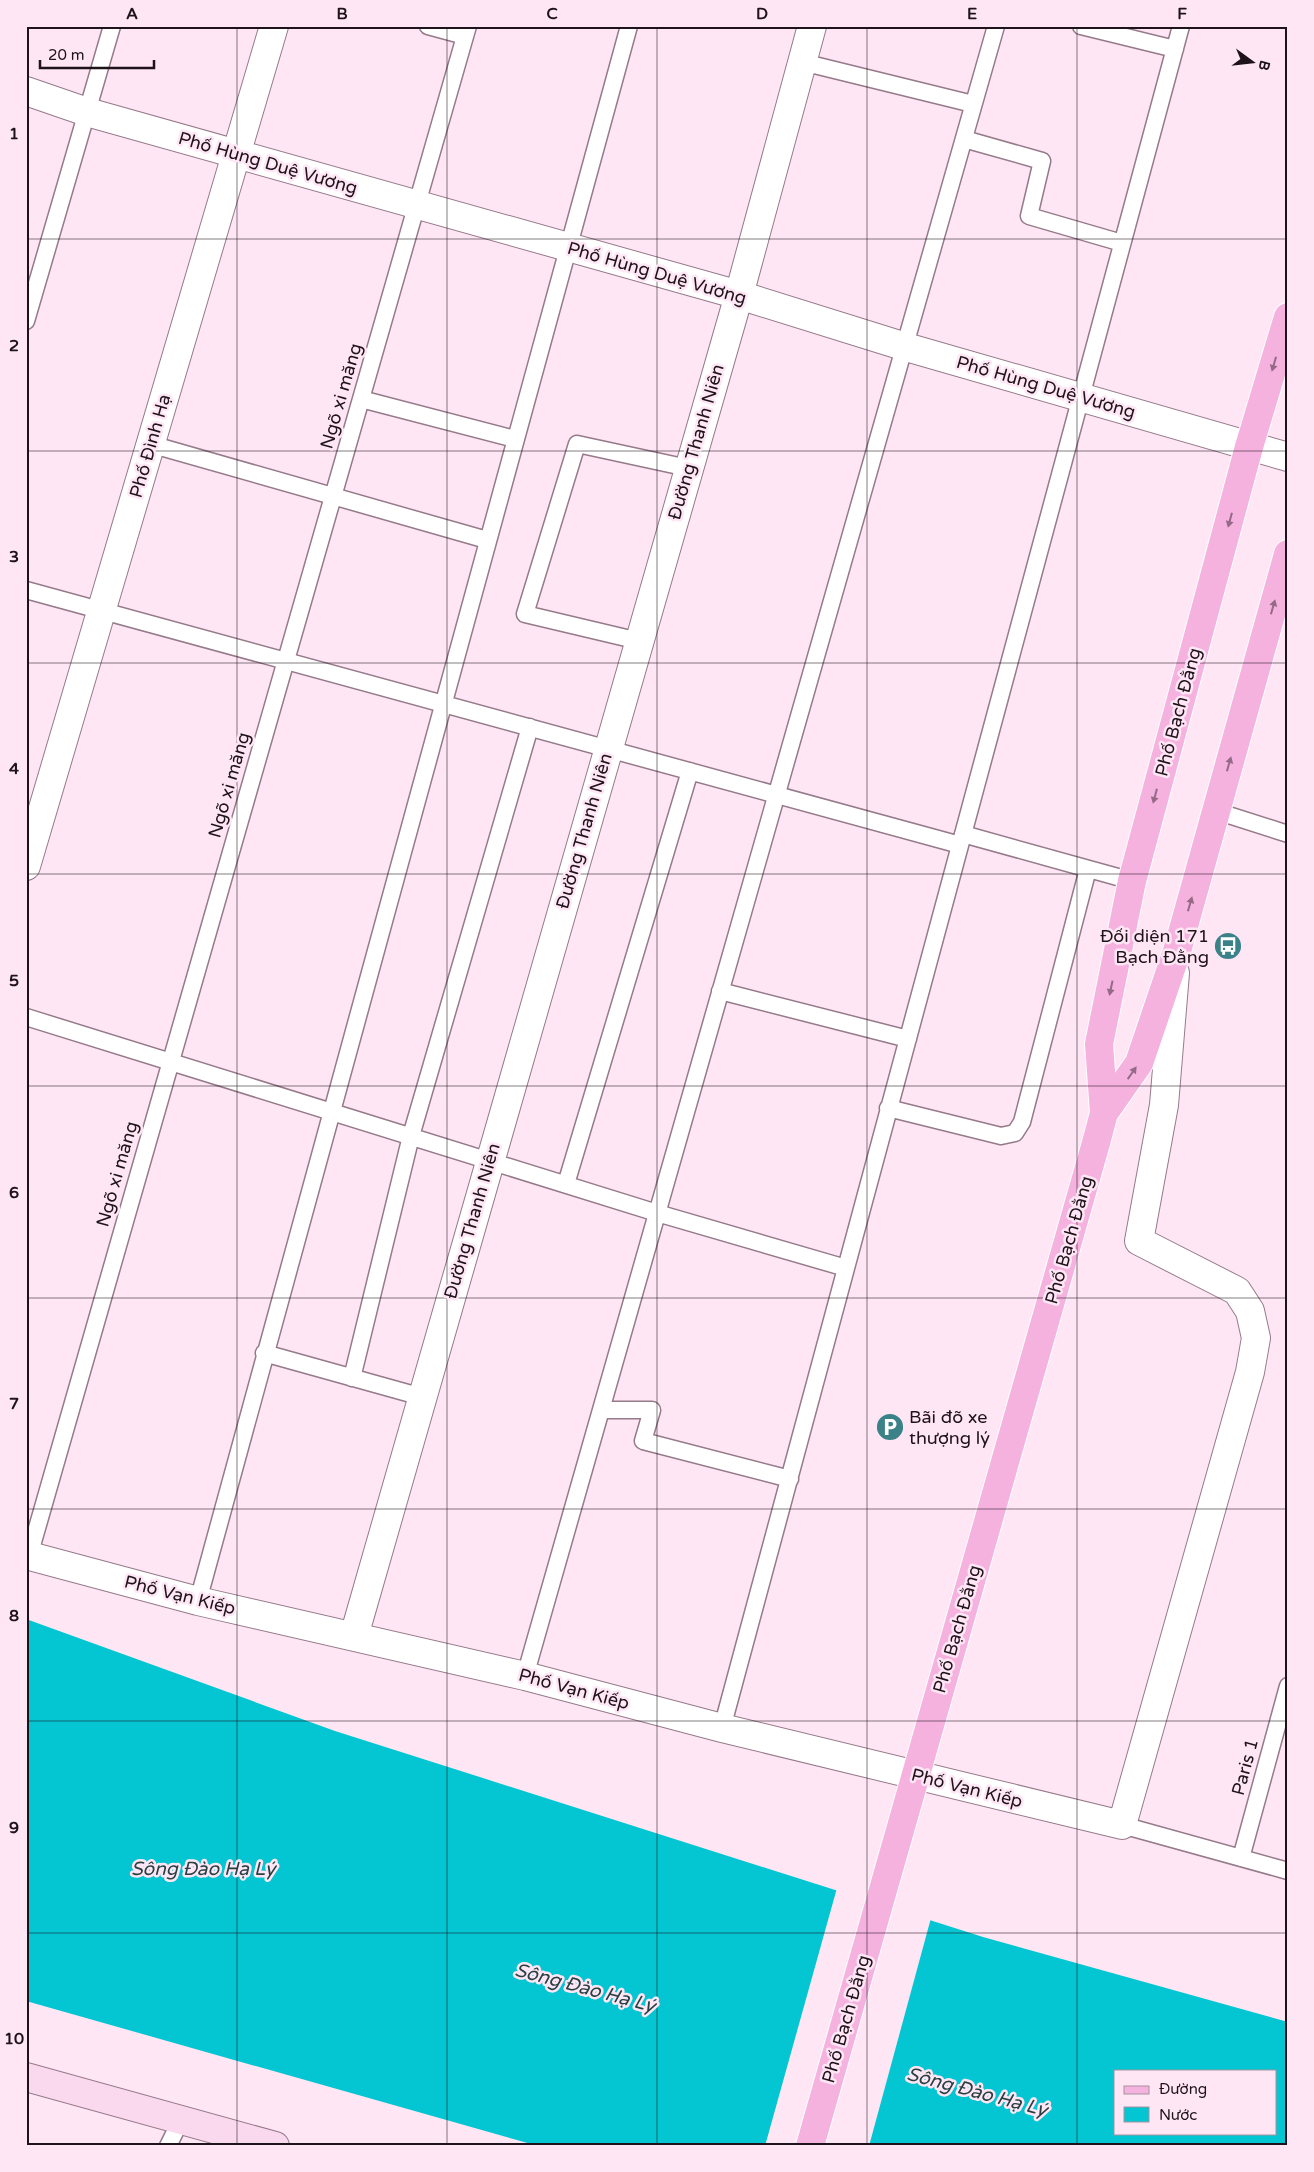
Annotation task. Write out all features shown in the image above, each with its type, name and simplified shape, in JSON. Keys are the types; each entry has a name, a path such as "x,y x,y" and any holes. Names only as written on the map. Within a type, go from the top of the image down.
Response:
{"main road":[{"name":"Phố Bạch Đằng","path":"810,2146 1104,1113 1099,1044 1132,882 1249,447 1288,317"},
{"name":"Phố Bạch Đằng","path":"1104,1113 1139,1063 1176,951 1288,554"},
{"path":"26,2077 274,2146"}],"street":[{"name":"Phố Đình Hạ","path":"26,866 150,444 238,154 274,26"},
{"name":"Đường Thanh Niên","path":"354,1636 738,295 812,26"},
{"name":"Phố Hùng Duệ Vương","path":"26,91 87,112 738,295 906,347 1288,457"},
{"path":"1122,1825 1250,1372 1256,1338 1250,1311 1237,1291 1140,1241 1164,1105 1176,951"},
{"name":"Phố Vạn Kiếp","path":"28,1555 198,1601 525,1676 722,1728 1122,1825"}],"lane":[{"path":"26,321 112,26"},
{"path":"428,26 467,31"},
{"path":"198,1601 264,1353 514,440 569,248 628,26"},
{"path":"525,1676 906,347 996,26"},
{"path":"1081,26 1174,49"},
{"path":"722,1728 1181,26"},
{"name":"Ngõ xi măng","path":"28,1555 467,31"},
{"path":"802,62 973,104"},
{"path":"964,139 1042,161 1029,216 1122,243"},
{"path":"361,399 514,440"},
{"path":"150,444 487,540"},
{"path":"639,641 526,614 577,444 688,468"},
{"path":"26,590 777,794 1088,869 1132,882"},
{"path":"352,1378 411,1136 530,727"},
{"path":"566,1184 690,771"},
{"path":"1216,811 1288,834"},
{"path":"888,1108 1000,1136 1015,1133 1022,1122 1088,869"},
{"path":"720,992 908,1039"},
{"path":"26,1017 490,1159 657,1213 846,1268"},
{"path":"264,1353 422,1397"},
{"path":"601,1410 652,1410 643,1441 790,1479"},
{"name":"Paris 1","path":"1241,1858 1288,1686"},
{"path":"1122,1825 1288,1871"},
{"path":"168,2146 181,2120"}],"water":[{"name":"Sông Đào Hạ Lý","path":"26,1619 335,1731 983,1937 1288,2022 1288,2146 538,2146 26,2001"}],"pier":[{"path":"837,1888 931,1918 869,2146 765,2146"}],"place":[{"name":"Đối diện 171 Bạch Đằng","path":"1228,946"},
{"name":"Bãi đõ xe thượng lý","path":"890,1427"}]}
